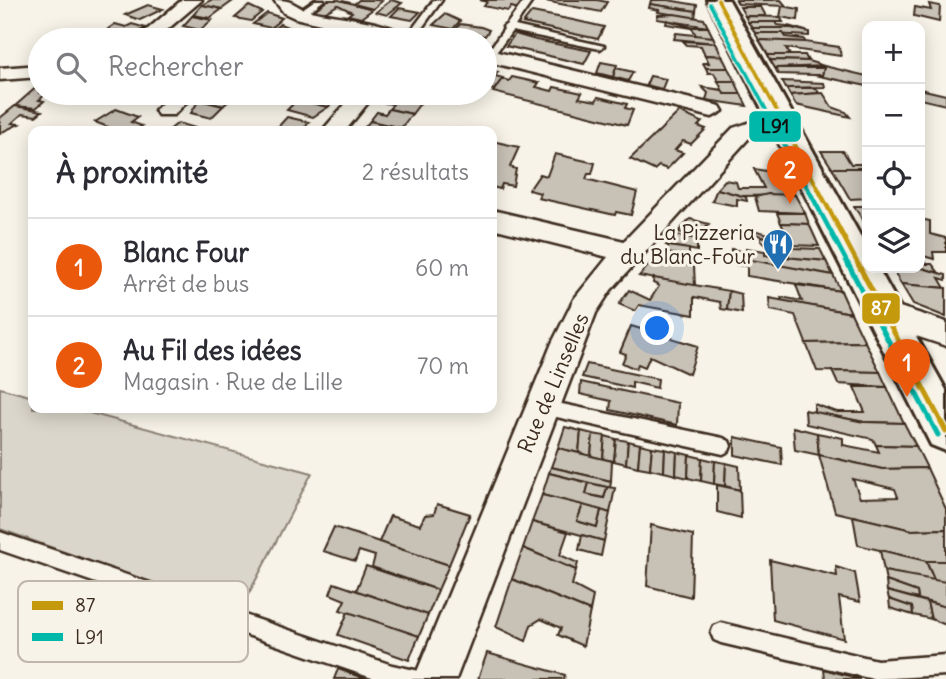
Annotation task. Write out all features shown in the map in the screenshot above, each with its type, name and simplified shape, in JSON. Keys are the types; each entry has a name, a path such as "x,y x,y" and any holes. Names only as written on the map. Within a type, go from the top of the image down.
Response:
{"main road":[{"path":"718,0 944,425"}],"street":[{"path":"159,28 193,0"},
{"path":"282,0 290,9 301,14 359,28"},
{"path":"497,58 712,111"},
{"path":"0,74 28,72"},
{"path":"166,110 172,105"},
{"path":"337,126 356,105"},
{"name":"Rue de Linselles","path":"435,679 541,407 584,307 630,252 741,133 755,127 784,125"},
{"path":"497,220 630,252"},
{"path":"884,314 946,334"}],"lane":[{"path":"301,14 320,0"},
{"path":"418,28 439,0"},
{"path":"497,42 529,0"},
{"path":"508,27 600,46"},
{"path":"541,407 723,446"},
{"path":"0,541 117,581"},
{"path":"248,626 392,675 417,679"},
{"path":"720,632 877,670 946,665"}],"shaded area":[{"path":"0,388 28,396 28,413 90,413 312,473 248,595 248,581 146,581 0,529"}],"building":[{"path":"211,0 233,1 222,9 202,5"},
{"path":"328,0 339,0 373,9 361,18 348,15 352,12 338,5 322,14 313,11"},
{"path":"359,0 382,1 373,9 354,4"},
{"path":"391,0 402,3 387,15 376,12"},
{"path":"480,0 524,2 519,9 511,7 508,11 484,6 487,2"},
{"path":"540,0 597,0 607,2 601,12"},
{"path":"651,0 697,5 696,11 650,4"},
{"path":"736,0 781,0 786,6 738,4"},
{"path":"650,4 696,11 695,18 658,12 659,10 649,8"},
{"path":"929,4 940,6 939,22 914,16 915,7 931,10"},
{"path":"148,5 163,9 140,20 125,15"},
{"path":"202,5 222,9 210,18 193,15"},
{"path":"249,6 262,12 251,21 235,18"},
{"path":"782,6 799,9 798,20 780,17"},
{"path":"740,7 761,7 766,16 745,16"},
{"path":"399,8 420,12 412,20 391,16"},
{"path":"532,12 604,27 598,39 523,23"},
{"path":"267,13 282,18 271,28 253,24"},
{"path":"445,14 460,21 454,28 433,25"},
{"path":"674,14 704,19 708,27 657,19 658,15"},
{"path":"192,16 212,20 202,28 183,26"},
{"path":"745,16 780,17 783,22 748,22"},
{"path":"667,20 692,27 708,27 713,37 697,37 692,28 666,24"},
{"path":"748,22 775,22 777,25 788,26 809,32 791,28 752,28"},
{"path":"115,24 126,27 132,24 146,28 109,28"},
{"path":"460,24 484,28 457,28"},
{"path":"752,28 791,28 809,32 809,36 755,33"},
{"path":"676,33 713,37 716,43 674,39"},
{"path":"755,33 783,33 786,37 804,39 805,42 759,40"},
{"path":"515,34 591,51 584,64 506,46"},
{"path":"759,40 839,47 841,56 786,48 790,55 768,55"},
{"path":"683,41 716,43 722,56 705,55 701,46 687,45"},
{"path":"705,55 722,56 728,68 706,68 703,63 709,63"},
{"path":"768,55 805,55 808,61 770,60"},
{"path":"770,60 808,61 824,66 775,68"},
{"path":"601,62 617,65 613,77 597,73"},
{"path":"824,66 862,75 862,85 814,75 822,75"},
{"path":"616,68 633,72 628,81 613,77"},
{"path":"706,68 728,68 735,81 718,81 714,73 708,73"},
{"path":"775,68 824,68 822,75 814,75 778,74"},
{"path":"650,76 666,79 662,89 646,85"},
{"path":"512,77 539,83 536,87 552,91 554,87 582,93 579,98 596,101 598,97 627,104 625,108 633,110 627,125 497,93 497,86 502,79 509,81"},
{"path":"718,81 735,81 741,94 724,94"},
{"path":"782,81 824,83 825,87 786,88"},
{"path":"702,87 722,90 724,94 741,94 747,106 706,100 708,93"},
{"path":"786,88 816,88 819,93 790,95"},
{"path":"925,90 946,95 946,105 925,100"},
{"path":"823,93 832,107 846,112 850,117 796,105 790,95"},
{"path":"28,95 28,105 39,105 36,108 15,106"},
{"path":"196,105 223,106 211,118 191,113"},
{"path":"292,105 328,107 313,117 287,110"},
{"path":"392,105 419,105 412,114 389,109"},
{"path":"15,106 42,111 36,116 22,114 12,123 19,124 0,133 0,118"},
{"path":"116,109 138,117 131,122 142,126 105,126 95,122"},
{"path":"389,109 412,114 403,126 370,121 377,112 385,114"},
{"path":"679,112 702,122 698,126 706,129 691,144 683,141 675,150 683,153 667,169 659,166 654,170 630,159"},
{"path":"287,117 309,122 306,126 279,126"},
{"path":"370,121 392,126 366,126"},
{"path":"497,142 519,147 510,167 516,169 513,186 502,184 500,189 497,188"},
{"path":"821,151 843,151 851,164 862,164 862,168 832,168"},
{"path":"555,154 595,163 592,174 588,174 586,179 637,192 631,215 616,212 615,215 538,198 540,193 529,190 540,174 547,176"},
{"path":"832,168 862,168 862,198 850,199"},
{"path":"754,169 783,174 795,195 742,196 717,189 725,180 736,182 738,188 764,188"},
{"path":"717,189 746,197 747,201 737,199 737,206 712,201"},
{"path":"768,194 795,195 805,213 759,211 755,197"},
{"path":"854,206 862,206 862,219"},
{"path":"777,213 805,213 809,224 781,223"},
{"path":"690,219 709,224 698,237 678,232"},
{"path":"925,220 930,221 930,234 946,238 946,252 933,252 934,259 925,256"},
{"path":"781,223 809,224 819,246 791,245"},
{"path":"749,229 777,236 776,239 748,233"},
{"path":"676,235 697,239 697,251 666,245"},
{"path":"761,236 790,243 792,248 820,249 826,261 790,258 785,246 767,245 761,240"},
{"path":"668,246 689,249 689,257 667,253"},
{"path":"746,248 765,251 765,255 826,261 833,275 730,257 731,249 746,252"},
{"name":"La Pizzeria du Blanc-Four","path":"735,257 833,275 841,291 747,276 747,266 736,265"},
{"path":"655,258 694,266 695,286 639,276"},
{"path":"925,262 932,264 939,273 925,269"},
{"path":"925,269 946,275 946,280 939,278 945,288 901,284 895,273 925,273"},
{"path":"654,278 729,291 727,310 721,309 720,302 694,297 694,315 639,305 635,311 619,304 629,290 650,300 659,286 653,283"},
{"path":"901,284 946,288 946,317 913,304"},
{"path":"796,285 841,291 851,313 782,301 781,297 802,301"},
{"path":"729,291 741,294 742,313 727,310"},
{"path":"769,298 851,313 865,342 806,343 795,315 770,310"},
{"path":"631,326 698,346 689,374 650,356 645,367 638,364 636,369 622,363 626,354 620,352"},
{"path":"865,342 880,372 817,371 806,343"},
{"path":"587,364 658,379 657,388 632,382 632,388 582,377"},
{"path":"832,371 880,372 887,387 838,384"},
{"path":"581,382 678,403 677,425 610,410 611,401 580,394"},
{"path":"854,387 887,387 904,423 864,422 814,412 814,404 837,412 865,412"},
{"path":"805,410 864,422 904,423 916,446 876,445 873,439 806,424"},
{"path":"565,427 581,431 579,453 558,448"},
{"path":"793,427 817,433 819,455 795,450"},
{"path":"581,431 593,434 591,456 579,453"},
{"path":"817,433 843,438 843,445 879,452 876,445 916,446 927,468 882,469 819,455"},
{"path":"593,434 605,436 603,459 591,456"},
{"path":"605,436 616,439 614,461 603,459"},
{"path":"735,437 781,447 782,465 735,455"},
{"path":"616,439 628,441 626,464 614,461"},
{"path":"628,441 640,444 638,467 626,464"},
{"path":"640,444 652,447 650,469 638,467"},
{"path":"652,447 665,449 664,472 650,469"},
{"path":"558,448 612,461 611,481 551,467"},
{"path":"665,449 677,452 676,475 664,472"},
{"path":"677,452 689,455 688,478 676,475"},
{"path":"689,455 702,458 701,481 688,478"},
{"path":"819,455 882,469 927,468 946,509 946,529 912,530 835,512","holes":["853,479 895,489 898,497 860,498"]},
{"path":"702,458 715,461 714,484 701,481"},
{"path":"715,461 726,463 725,486 714,484"},
{"path":"726,463 739,466 740,490 725,486"},
{"path":"551,467 611,481 610,488 549,473"},
{"path":"549,473 589,483 586,494 604,498 607,487 615,488 610,513 542,495"},
{"path":"589,483 607,487 604,498 586,494"},
{"path":"717,485 740,490 741,518 717,512"},
{"path":"542,495 583,505 577,521 597,527 601,510 610,513 604,541 532,522"},
{"path":"437,504 470,514 449,565 379,542 390,516 420,525 425,515 434,514"},
{"path":"583,505 601,510 597,527 577,521"},
{"path":"853,516 912,530 946,529 946,561 926,561 858,545"},
{"path":"532,522 568,532 560,555 578,563 576,570 523,548"},
{"path":"651,525 693,535 691,597 647,586"},
{"path":"334,527 449,565 438,590 372,567 375,556 359,551 355,561 323,551"},
{"path":"582,535 604,541 601,556 579,550"},
{"path":"523,548 576,570 572,585 593,596 590,611 512,579"},
{"path":"880,550 926,561 935,582 884,571"},
{"path":"770,560 837,576 836,567 855,573 860,602 839,597 844,639 773,620"},
{"path":"926,561 946,561 946,582 935,582"},
{"path":"366,566 438,590 428,615 356,591"},
{"path":"884,571 946,582 946,607 918,599 917,592 886,581"},
{"path":"512,579 590,611 583,646 558,635 561,628 541,619 531,625 526,641 496,627"},
{"path":"886,581 917,592 918,599 887,591"},
{"path":"334,583 428,615 419,636 340,610 345,600 330,594"},
{"path":"887,591 927,602 931,619 913,615 912,607 889,599"},
{"path":"889,599 912,607 913,615 890,608"},
{"path":"927,602 946,607 946,625 931,619"},
{"path":"348,612 419,636 409,660 338,635"},
{"path":"487,653 565,675 564,679 478,679"},
{"path":"338,669 366,679 334,679"},
{"path":"824,669 860,679 825,679"}],"transit line":[{"name":"87","path":"718,0 946,431"},
{"name":"L91","path":"710,4 938,435"}],"place":[{"name":"Au Fil des idées","path":"790,204"},
{"name":"La Pizzeria du Blanc-Four","path":"778,271"},
{"name":"Blanc Four","path":"907,397"}]}
